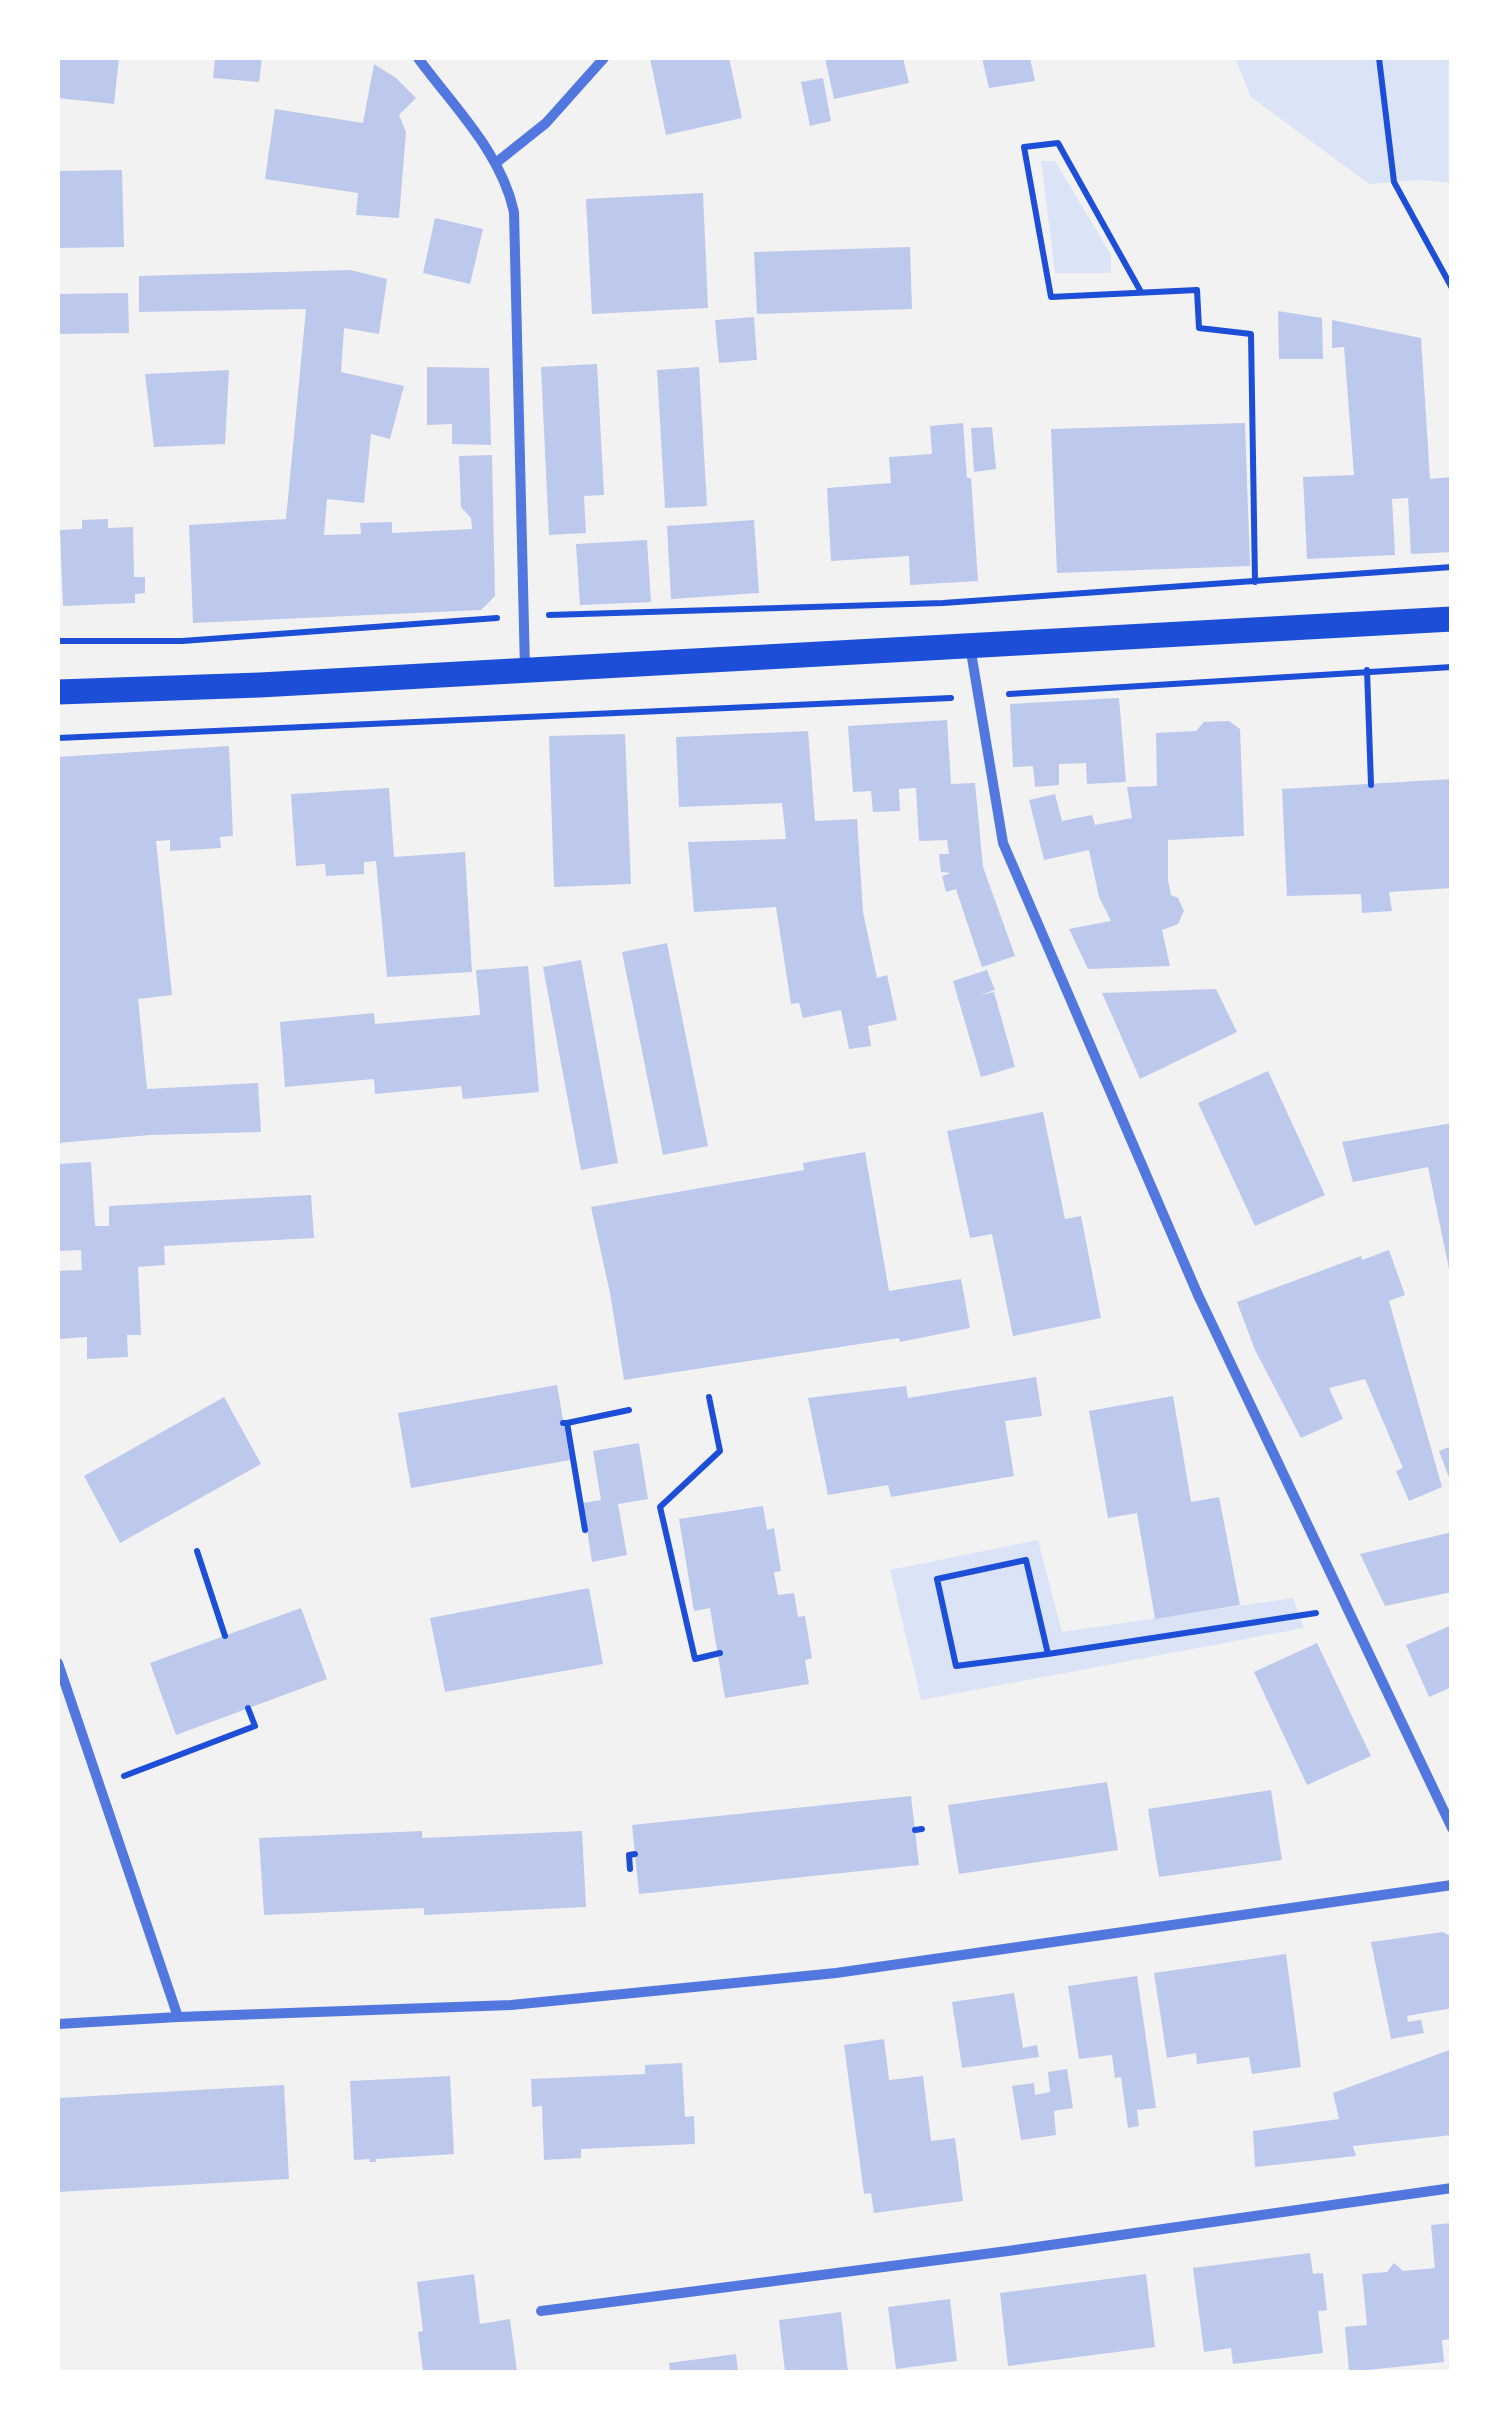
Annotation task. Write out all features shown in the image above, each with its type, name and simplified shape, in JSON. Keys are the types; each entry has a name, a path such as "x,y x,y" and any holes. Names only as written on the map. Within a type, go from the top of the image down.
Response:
{"main road":[{"path":"58,692 1452,619"}],"street":[{"path":"418,58 497,162 514,212 525,669"},
{"path":"497,162 546,123 604,58"},
{"path":"970,645 1004,843 1198,1295 1452,1828"},
{"path":"58,1664 178,2017"},
{"path":"58,2024 511,2004 817,1974 1452,1884"},
{"path":"541,2311 1008,2252 1452,2188"}],"path":[{"path":"1378,58 1394,182 1452,288"},
{"path":"1141,292 1058,143 1024,147 1052,296 1197,290 1199,328 1251,334 1254,582"},
{"path":"58,641 182,641 522,616 944,603 1452,568"},
{"path":"58,738 980,696 1452,667"},
{"path":"1366,670 1371,784"},
{"path":"709,1397 720,1450 660,1507 695,1659 720,1654"},
{"path":"585,1530 565,1423 630,1410"},
{"path":"197,1551 226,1636"},
{"path":"1048,1654 1026,1560 937,1579 956,1666 1048,1654 1347,1609"},
{"path":"676,1567 688,1564"},
{"path":"99,1786 255,1726 248,1708"},
{"path":"630,1868 629,1854 635,1854"}],"shaded area":[{"path":"1235,58 1451,58 1451,183 1420,180 1369,184 1251,97"},
{"path":"1041,161 1055,161 1111,255 1111,273 1055,273"},
{"path":"1038,1540 1062,1632 1293,1598 1304,1628 921,1700 890,1570"}],"building":[{"path":"58,58 119,58 114,104 58,98"},
{"path":"215,58 262,58 259,82 213,78"},
{"path":"650,58 729,58 742,118 666,135"},
{"path":"825,58 903,58 909,83 834,99"},
{"path":"982,58 1030,58 1035,81 989,88"},
{"path":"374,64 416,98 399,115 406,132 399,218 356,215 358,193 265,179 275,109 363,123"},
{"path":"823,78 831,121 810,126 801,82"},
{"path":"122,170 124,247 58,248 58,171"},
{"path":"703,193 708,308 592,314 586,199"},
{"path":"435,218 483,229 470,284 423,273"},
{"path":"910,247 912,309 757,314 754,252"},
{"path":"350,270 387,279 379,334 344,328 341,372 404,386 390,439 371,434 364,503 327,499 324,535 361,534 360,523 392,522 392,533 472,529 471,518 461,507 459,456 492,455 495,596 481,610 193,623 189,525 286,519 306,309 139,312 139,276"},
{"path":"128,293 129,333 58,334 58,294"},
{"path":"1278,311 1322,318 1323,359 1279,359"},
{"path":"754,317 757,360 719,363 715,320"},
{"path":"1332,320 1421,338 1430,479 1452,477 1452,552 1411,554 1408,498 1392,499 1395,555 1307,559 1303,477 1354,475 1344,347 1332,348"},
{"path":"597,364 604,495 584,496 586,533 549,535 541,367"},
{"path":"427,367 489,368 491,445 452,444 452,424 427,425"},
{"path":"699,367 707,506 665,508 657,370"},
{"path":"229,370 225,444 154,447 145,374"},
{"path":"963,423 978,581 910,585 909,556 831,561 827,488 891,483 889,457 932,454 930,426"},
{"path":"1245,423 1250,566 1057,573 1051,429"},
{"path":"992,427 996,469 974,472 971,428"},
{"path":"108,519 108,528 133,527 134,577 145,577 145,593 135,594 135,603 63,606 60,530 82,529 82,520"},
{"path":"754,520 759,593 671,599 667,526"},
{"path":"647,540 651,602 580,605 576,544"},
{"path":"1119,698 1126,782 1087,784 1086,763 1059,764 1059,785 1035,787 1033,766 1013,767 1010,704"},
{"path":"947,720 951,784 975,783 983,867 1015,956 982,967 956,889 946,892 942,876 951,873 941,872 939,854 949,854 947,840 919,841 916,788 899,789 900,811 873,812 871,791 853,792 848,726"},
{"path":"1229,721 1240,729 1244,836 1168,840 1171,895 1178,898 1184,911 1178,924 1162,930 1170,966 1088,969 1069,929 1111,921 1099,897 1089,850 1044,860 1029,800 1055,794 1062,821 1092,815 1095,825 1132,818 1127,787 1157,786 1156,733 1196,731 1204,722"},
{"path":"808,731 815,821 857,819 863,912 877,978 887,975 897,1020 868,1026 871,1046 849,1049 841,1010 803,1018 799,1003 791,1004 776,907 694,912 688,842 786,839 782,803 679,807 676,737"},
{"path":"625,734 631,884 554,887 549,736"},
{"path":"229,746 233,836 220,837 221,848 170,851 170,840 156,841 172,995 138,999 147,1089 258,1083 261,1132 58,1143 58,757"},
{"path":"1452,779 1452,888 1389,892 1392,911 1362,913 1361,894 1287,896 1282,789"},
{"path":"389,788 394,857 465,852 472,972 387,977 376,861 364,862 364,874 326,876 325,864 296,866 291,794"},
{"path":"667,943 708,1146 663,1155 622,952"},
{"path":"581,960 618,1163 581,1170 543,967"},
{"path":"528,966 539,1092 463,1099 461,1086 375,1094 374,1079 285,1087 280,1022 374,1013 375,1024 480,1015 476,970"},
{"path":"987,970 995,990 980,995 994,992 1015,1067 981,1077 953,981"},
{"path":"1216,989 1237,1032 1140,1079 1102,993"},
{"path":"1268,1071 1325,1195 1255,1226 1198,1103"},
{"path":"1043,1112 1065,1219 1081,1216 1101,1318 1013,1336 992,1234 970,1238 947,1131"},
{"path":"1452,1123 1450,1274 1428,1167 1353,1182 1342,1142"},
{"path":"865,1152 889,1291 961,1279 970,1328 900,1342 899,1338 624,1380 591,1207 804,1170 803,1163"},
{"path":"91,1162 95,1226 109,1226 109,1206 311,1195 314,1238 164,1246 165,1265 138,1267 141,1335 127,1335 128,1357 87,1359 87,1337 58,1339 58,1271 82,1270 81,1250 59,1251 58,1164"},
{"path":"1389,1250 1405,1295 1389,1301 1442,1487 1409,1501 1396,1471 1403,1468 1365,1379 1329,1388 1343,1419 1301,1438 1255,1350 1237,1302 1361,1256 1362,1260"},
{"path":"1036,1377 1042,1416 1005,1421 1014,1476 891,1497 888,1485 828,1495 808,1398 906,1386 908,1398"},
{"path":"557,1385 570,1460 411,1488 398,1413"},
{"path":"1173,1396 1191,1502 1219,1497 1240,1605 1155,1619 1137,1513 1108,1518 1089,1411"},
{"path":"224,1397 261,1464 120,1543 84,1476"},
{"path":"639,1443 648,1499 618,1504 627,1555 592,1562 583,1503 601,1500 593,1451"},
{"path":"1452,1446 1452,1483 1451,1483 1439,1451"},
{"path":"763,1506 767,1530 774,1528 781,1571 774,1572 778,1595 794,1593 798,1617 805,1616 812,1658 805,1660 809,1684 725,1698 710,1608 694,1611 679,1519"},
{"path":"1452,1532 1452,1592 1385,1606 1360,1554"},
{"path":"589,1588 603,1664 445,1692 430,1618"},
{"path":"301,1608 327,1679 176,1735 150,1663"},
{"path":"1452,1625 1452,1687 1429,1697 1406,1645"},
{"path":"1317,1643 1371,1756 1307,1785 1254,1672"},
{"path":"1107,1782 1118,1850 959,1874 948,1805"},
{"path":"1271,1790 1282,1860 1159,1877 1148,1809"},
{"path":"911,1796 919,1865 639,1894 632,1825"},
{"path":"422,1831 422,1838 582,1831 586,1907 424,1915 424,1908 264,1915 259,1838"},
{"path":"1443,1932 1452,1937 1452,2008 1407,2016 1408,2022 1421,2020 1424,2033 1391,2039 1371,1942"},
{"path":"1286,1954 1301,2067 1252,2074 1249,2057 1197,2064 1196,2053 1167,2058 1154,1973"},
{"path":"1137,1976 1156,2108 1137,2110 1139,2126 1128,2128 1121,2077 1115,2078 1112,2055 1079,2059 1068,1986"},
{"path":"1014,1993 1023,2048 1037,2045 1039,2057 962,2068 952,2002"},
{"path":"884,2039 889,2080 923,2076 931,2141 955,2138 963,2201 874,2213 871,2193 864,2194 844,2045"},
{"path":"1452,2049 1452,2135 1353,2146 1356,2156 1255,2167 1253,2131 1339,2119 1333,2093"},
{"path":"682,2063 685,2117 694,2116 695,2144 581,2149 581,2158 544,2160 542,2106 532,2107 531,2079 645,2074 645,2065"},
{"path":"1067,2069 1073,2108 1054,2111 1056,2135 1021,2140 1012,2086 1034,2083 1035,2095 1050,2092 1048,2072"},
{"path":"450,2076 454,2154 376,2162 354,2160 350,2081"},
{"path":"284,2085 289,2179 58,2192 58,2098"},
{"path":"1452,2223 1452,2339 1442,2340 1444,2362 1349,2372 1345,2327 1367,2325 1362,2274 1387,2272 1394,2263 1403,2271 1435,2268 1431,2225"},
{"path":"1310,2253 1313,2274 1323,2273 1327,2310 1318,2311 1323,2353 1233,2364 1231,2348 1204,2352 1193,2268"},
{"path":"474,2274 480,2324 510,2319 517,2372 423,2372 417,2282"},
{"path":"1146,2274 1155,2347 1008,2366 1000,2293"},
{"path":"950,2299 957,2361 896,2369 888,2307"},
{"path":"841,2312 848,2372 785,2372 779,2320"},
{"path":"736,2354 738,2372 670,2372 669,2363"}]}
